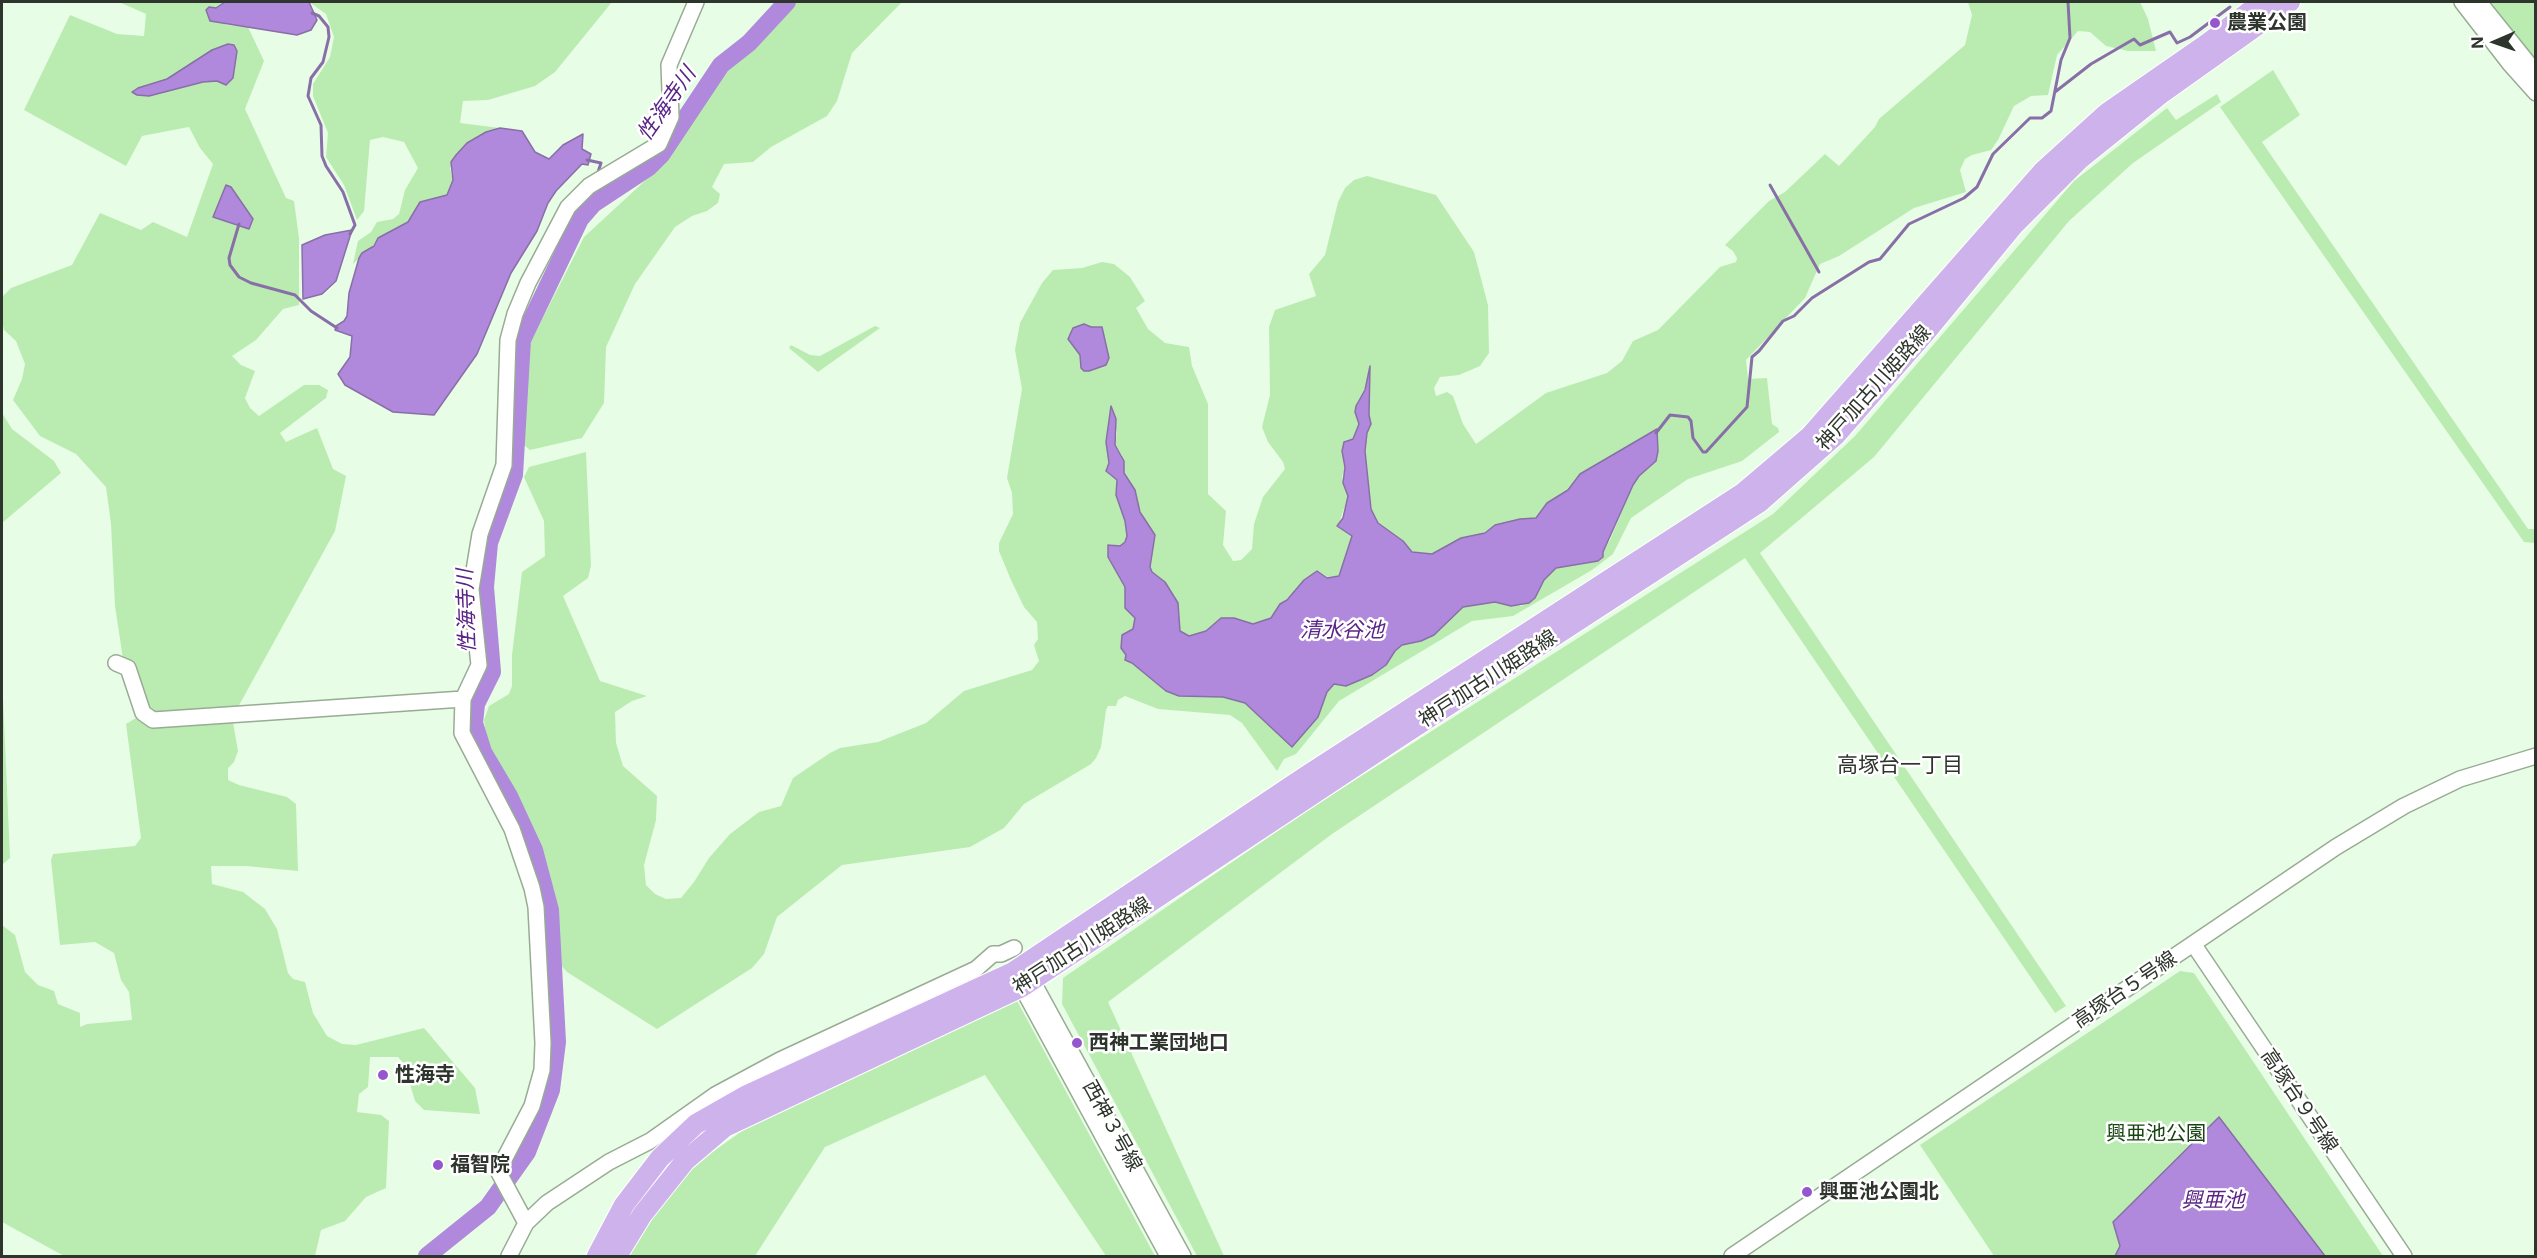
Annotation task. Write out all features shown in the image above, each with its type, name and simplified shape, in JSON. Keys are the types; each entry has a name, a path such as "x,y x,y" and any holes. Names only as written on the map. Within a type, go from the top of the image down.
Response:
{"main road":[{"name":"神戸加古川姫路線","path":"597,1257 624,1205 660,1158 696,1124 747,1095 1023,976 1303,778 1743,493 1809,437 2042,172 2107,113 2208,43 2262,2"},
{"name":"神戸加古川姫路線","path":"617,1257 642,1215 685,1161 725,1127 1023,976 1398,738 1760,502 1836,435 1926,332 2014,225 2080,159 2162,93 2290,2"}],"street":[{"path":"526,1222 498,1170 532,1106 542,1070 539,957 532,888 512,830 462,733 463,699 479,665 471,589 480,534 504,465 508,340 515,314 528,283 568,207 595,183 658,144 671,117 669,65 696,2"},
{"path":"2462,2 2535,93"},
{"path":"2479,2 2535,73"},
{"path":"116,663 128,668 143,712 153,720 463,699"},
{"name":"高塚台５号線","path":"1732,1257 1750,1251 1866,1164 2194,945 2336,847 2404,806 2460,779 2535,756"},
{"name":"高塚台９号線","path":"2194,945 2404,1257"},
{"path":"509,1257 526,1222 547,1203 581,1179 650,1141 714,1095 780,1060 976,969 993,954 1007,951 1023,976"},
{"name":"西神３号線","path":"1023,976 1168,1257"},
{"name":"西神３号線","path":"1023,976 1184,1257"}],"green space":[{"path":"119,2 225,2 216,8 226,25 248,27 264,61 245,109 286,198 294,201 299,238 299,305 283,309 256,340 232,356 241,365 255,371 245,398 250,408 259,416 304,385 319,385 328,390 326,398 280,433 286,442 317,428 333,469 346,476 335,531 237,709 156,714 147,710 123,659 115,606 111,524 106,487 76,454 40,436 13,400 22,379 25,364 16,341 4,330 2,320 2,297 11,288 72,265 100,213 141,230 153,222 187,237 213,164 200,148 189,127 142,136 126,166 24,110 70,15 117,34 144,36 146,14","holes":["212,50 220,82 203,82 149,96 133,93 138,88 167,79","226,185 231,187 253,222 239,227 214,217"]},
{"path":"309,2 612,2 555,72 535,86 488,100 463,101 460,123 500,128 486,132 467,143 450,168 453,180 447,195 420,202 408,222 385,234 353,264 358,241 371,232 377,222 393,219 399,214 405,190 418,168 404,142 383,137 370,140 364,211 357,220 344,185 326,157 328,133 313,96 313,84 330,57 334,37 326,14"},
{"path":"796,2 902,2 852,53 837,101 827,116 771,147 753,162 724,164 712,187 720,194 718,203 675,227 635,284 606,347 604,403 582,438 530,450 524,445 526,351 584,237 661,166 727,69"},
{"path":"1968,2 2140,2 2148,19 2156,51 2128,51 2106,46 2090,32 2078,31 2057,55 2048,95 2031,96 2014,106 1991,150 1965,159 1960,170 1966,192 1914,208 1839,256 1820,264 1805,298 1746,360 1748,379 1767,378 1772,424 1778,428 1779,432 1742,461 1688,479 1631,518 1613,554 1592,570 1513,616 1472,621 1339,701 1296,754 1284,759 1277,771 1242,723 1230,715 1158,709 1125,696 1118,700 1116,706 1108,706 1106,710 1101,747 1091,764 1024,804 1004,828 970,847 842,865 777,917 764,954 752,968 657,1029 567,972 560,964 554,894 531,824 494,758 486,736 484,720 489,706 509,694 512,686 512,655 522,572 545,556 544,521 524,477 529,467 586,452 591,566 588,578 563,596 600,681 647,696 632,701 615,712 616,743 623,766 657,796 656,820 644,865 646,885 655,894 666,899 681,898 709,858 730,834 759,812 781,806 793,778 830,753 840,748 878,742 926,723 964,691 1032,670 1039,661 1034,645 1038,639 1037,622 1024,607 1011,580 999,551 999,543 1013,514 1012,493 1007,478 1022,389 1015,350 1020,323 1042,283 1053,270 1082,268 1102,262 1114,264 1130,277 1145,301 1136,308 1148,329 1165,343 1189,347 1192,366 1208,404 1208,494 1226,511 1223,545 1233,561 1241,560 1252,549 1254,524 1263,497 1285,469 1283,462 1268,442 1262,427 1270,395 1269,327 1275,310 1316,296 1309,274 1325,255 1338,202 1345,188 1354,180 1367,176 1436,195 1474,252 1488,305 1489,353 1480,366 1459,375 1440,377 1434,388 1436,396 1447,392 1453,396 1463,424 1476,444 1546,393 1607,373 1622,361 1633,341 1658,330 1720,267 1736,262 1737,258 1733,251 1725,245 1769,201 1785,192 1825,154 1839,166 1875,127 1879,119 1965,45 1972,15","holes":["1086,324 1091,327 1099,326 1084,371 1081,367 1080,355 1068,339","1370,367 1369,415 1371,424 1367,433 1365,451 1371,509 1378,523 1403,541 1412,552 1432,554 1461,538 1485,533 1495,525 1536,518 1547,503 1568,490 1581,474 1657,429 1649,467 1633,485 1610,540 1598,561 1556,568 1544,580 1535,598 1521,606 1495,602 1463,607 1434,635 1421,641 1402,645 1395,650 1386,665 1372,675 1334,684 1327,692 1318,717 1292,747 1245,703 1223,697 1179,696 1166,691 1132,662 1121,648 1122,635 1133,629 1135,618 1125,608 1125,587 1109,559 1109,544 1120,546 1125,542 1127,536 1125,521 1116,495 1117,480 1108,474 1106,468 1109,464 1106,442 1111,408 1117,433 1115,445 1122,455 1124,473 1135,490 1136,500 1144,518 1150,567 1152,572 1165,582 1178,603 1180,631 1189,636 1206,631 1221,618 1234,618 1253,624 1271,618 1278,607 1317,571 1327,577 1339,576 1352,536 1338,527 1348,496 1342,477 1345,467 1342,451 1346,440 1353,439 1359,424 1356,406 1365,390"]},
{"path":"2488,2 2535,2 2535,62"},
{"path":"2273,70 2300,115 2262,142 2528,529 2535,529 2535,543 2524,542 2220,107"},
{"path":"2217,94 2221,102 2133,163 2069,221 1874,457 1760,553 2066,1006 2055,1013 1745,558 1332,834 1108,1002 1224,1256 1197,1256 1062,1004 1063,978 1314,806 1773,514 1855,436 2074,181 2167,108 2176,120"},
{"path":"875,326 880,328 818,372 789,348 791,345 810,355 820,356"},
{"path":"2,413 12,429 54,461 61,473 2,523"},
{"path":"2,675 10,858 2,865"},
{"path":"136,718 152,727 233,722 238,751 234,762 228,768 228,780 287,797 296,804 298,871 246,866 211,866 212,884 243,892 265,909 277,929 288,973 293,979 305,982 313,1013 327,1036 342,1044 356,1045 424,1028 475,1088 480,1114 424,1110 415,1101 404,1064 398,1057 370,1057 368,1087 359,1094 357,1112 381,1115 389,1121 386,1188 366,1197 345,1221 321,1230 315,1256 64,1256 2,1222 2,925 15,935 25,972 38,985 54,991 58,1004 80,1013 80,1027 87,1024 132,1020 129,992 121,980 114,953 95,942 60,945 51,860 53,854 135,846 141,838 126,724"},
{"name":"興亜池公園","path":"2180,971 2194,973 2383,1256 1994,1256 1920,1145"},
{"path":"1016,999 1155,1256 1106,1256 985,1075 825,1147 755,1256 628,1256 656,1210 697,1163 752,1124"}],"water":[{"path":"225,2 309,2 317,20 311,30 297,35 210,21 206,10 209,7 216,8"},
{"path":"228,44 234,45 237,51 233,78 226,85 217,81 203,82 149,96 132,92 167,79 212,50"},
{"path":"500,128 522,131 535,152 549,159 563,145 583,134 582,149 591,154 588,165 582,164 556,191 548,203 537,231 511,273 477,354 434,415 393,412 345,385 338,374 350,357 352,336 335,330 336,326 347,316 349,293 359,258 362,253 374,246 378,238 408,222 420,202 447,195 453,180 451,162 456,155 467,143 486,132"},
{"path":"226,185 231,187 253,219 249,229 213,217"},
{"path":"352,230 336,281 322,294 303,299 302,245 325,235"},
{"path":"1084,324 1091,327 1102,327 1109,358 1106,365 1089,371 1081,368 1080,355 1068,339 1073,328"},
{"name":"清水谷池","path":"1370,366 1369,415 1371,424 1367,433 1365,451 1371,509 1378,523 1403,541 1412,552 1432,554 1461,538 1485,533 1495,525 1536,518 1547,503 1568,490 1580,474 1657,429 1656,461 1639,476 1633,485 1603,552 1603,557 1598,561 1556,568 1544,580 1535,598 1529,603 1511,606 1495,602 1463,607 1434,635 1421,641 1402,645 1386,665 1372,675 1346,686 1334,684 1327,692 1318,717 1292,747 1245,703 1223,697 1179,696 1166,691 1132,663 1125,660 1126,655 1121,648 1122,635 1133,629 1135,618 1125,608 1125,587 1108,557 1108,545 1120,546 1125,542 1127,536 1125,521 1116,495 1117,480 1106,471 1109,463 1106,442 1111,406 1116,419 1115,445 1124,461 1124,473 1135,490 1140,512 1155,535 1150,567 1152,572 1165,582 1178,603 1180,631 1189,636 1206,631 1221,618 1234,618 1253,624 1271,618 1280,604 1287,600 1304,580 1317,571 1327,578 1339,576 1352,536 1337,526 1343,518 1348,496 1343,483 1345,467 1342,451 1344,442 1353,439 1359,424 1355,412 1356,406 1365,390"},
{"name":"興亜池","path":"2219,1117 2325,1256 2115,1256 2120,1246 2113,1222"}],"waterway":[{"name":"性海寺川","path":"427,1256 488,1207 527,1152 551,1090 557,1042 550,910 534,850 509,796 483,752 474,723 476,704 492,672 485,587 489,543 514,475 522,340 580,219 593,204 649,167 661,155 721,65 749,43 787,2"},
{"path":"1656,433 1670,415 1688,417 1691,421 1693,438 1703,452 1706,452 1747,407 1752,357 1783,321 1794,316 1812,298 1869,262 1880,259 1909,224 1964,198 1977,187 1993,154 2030,118 2042,118 2051,111 2061,60 2070,38 2068,2"},
{"path":"2055,92 2091,64 2134,39 2140,45 2170,32 2177,43 2190,37 2230,7"},
{"path":"312,13 319,16 328,27 329,37 323,62 311,78 308,96 321,125 322,156 343,192 355,225 350,234"},
{"path":"587,160 601,163 597,175"},
{"path":"1770,185 1819,272"},
{"path":"593,204 595,190"},
{"path":"239,224 229,258 230,265 239,277 251,283 295,295 311,311 337,328"}],"place":[{"name":"農業公園","path":"2215,23"},
{"name":"西神工業団地口","path":"1077,1043"},
{"name":"性海寺","path":"383,1075"},
{"name":"福智院","path":"438,1165"},
{"name":"興亜池公園北","path":"1807,1192"}],"district":[{"name":"高塚台一丁目","path":"1900,766"}]}
